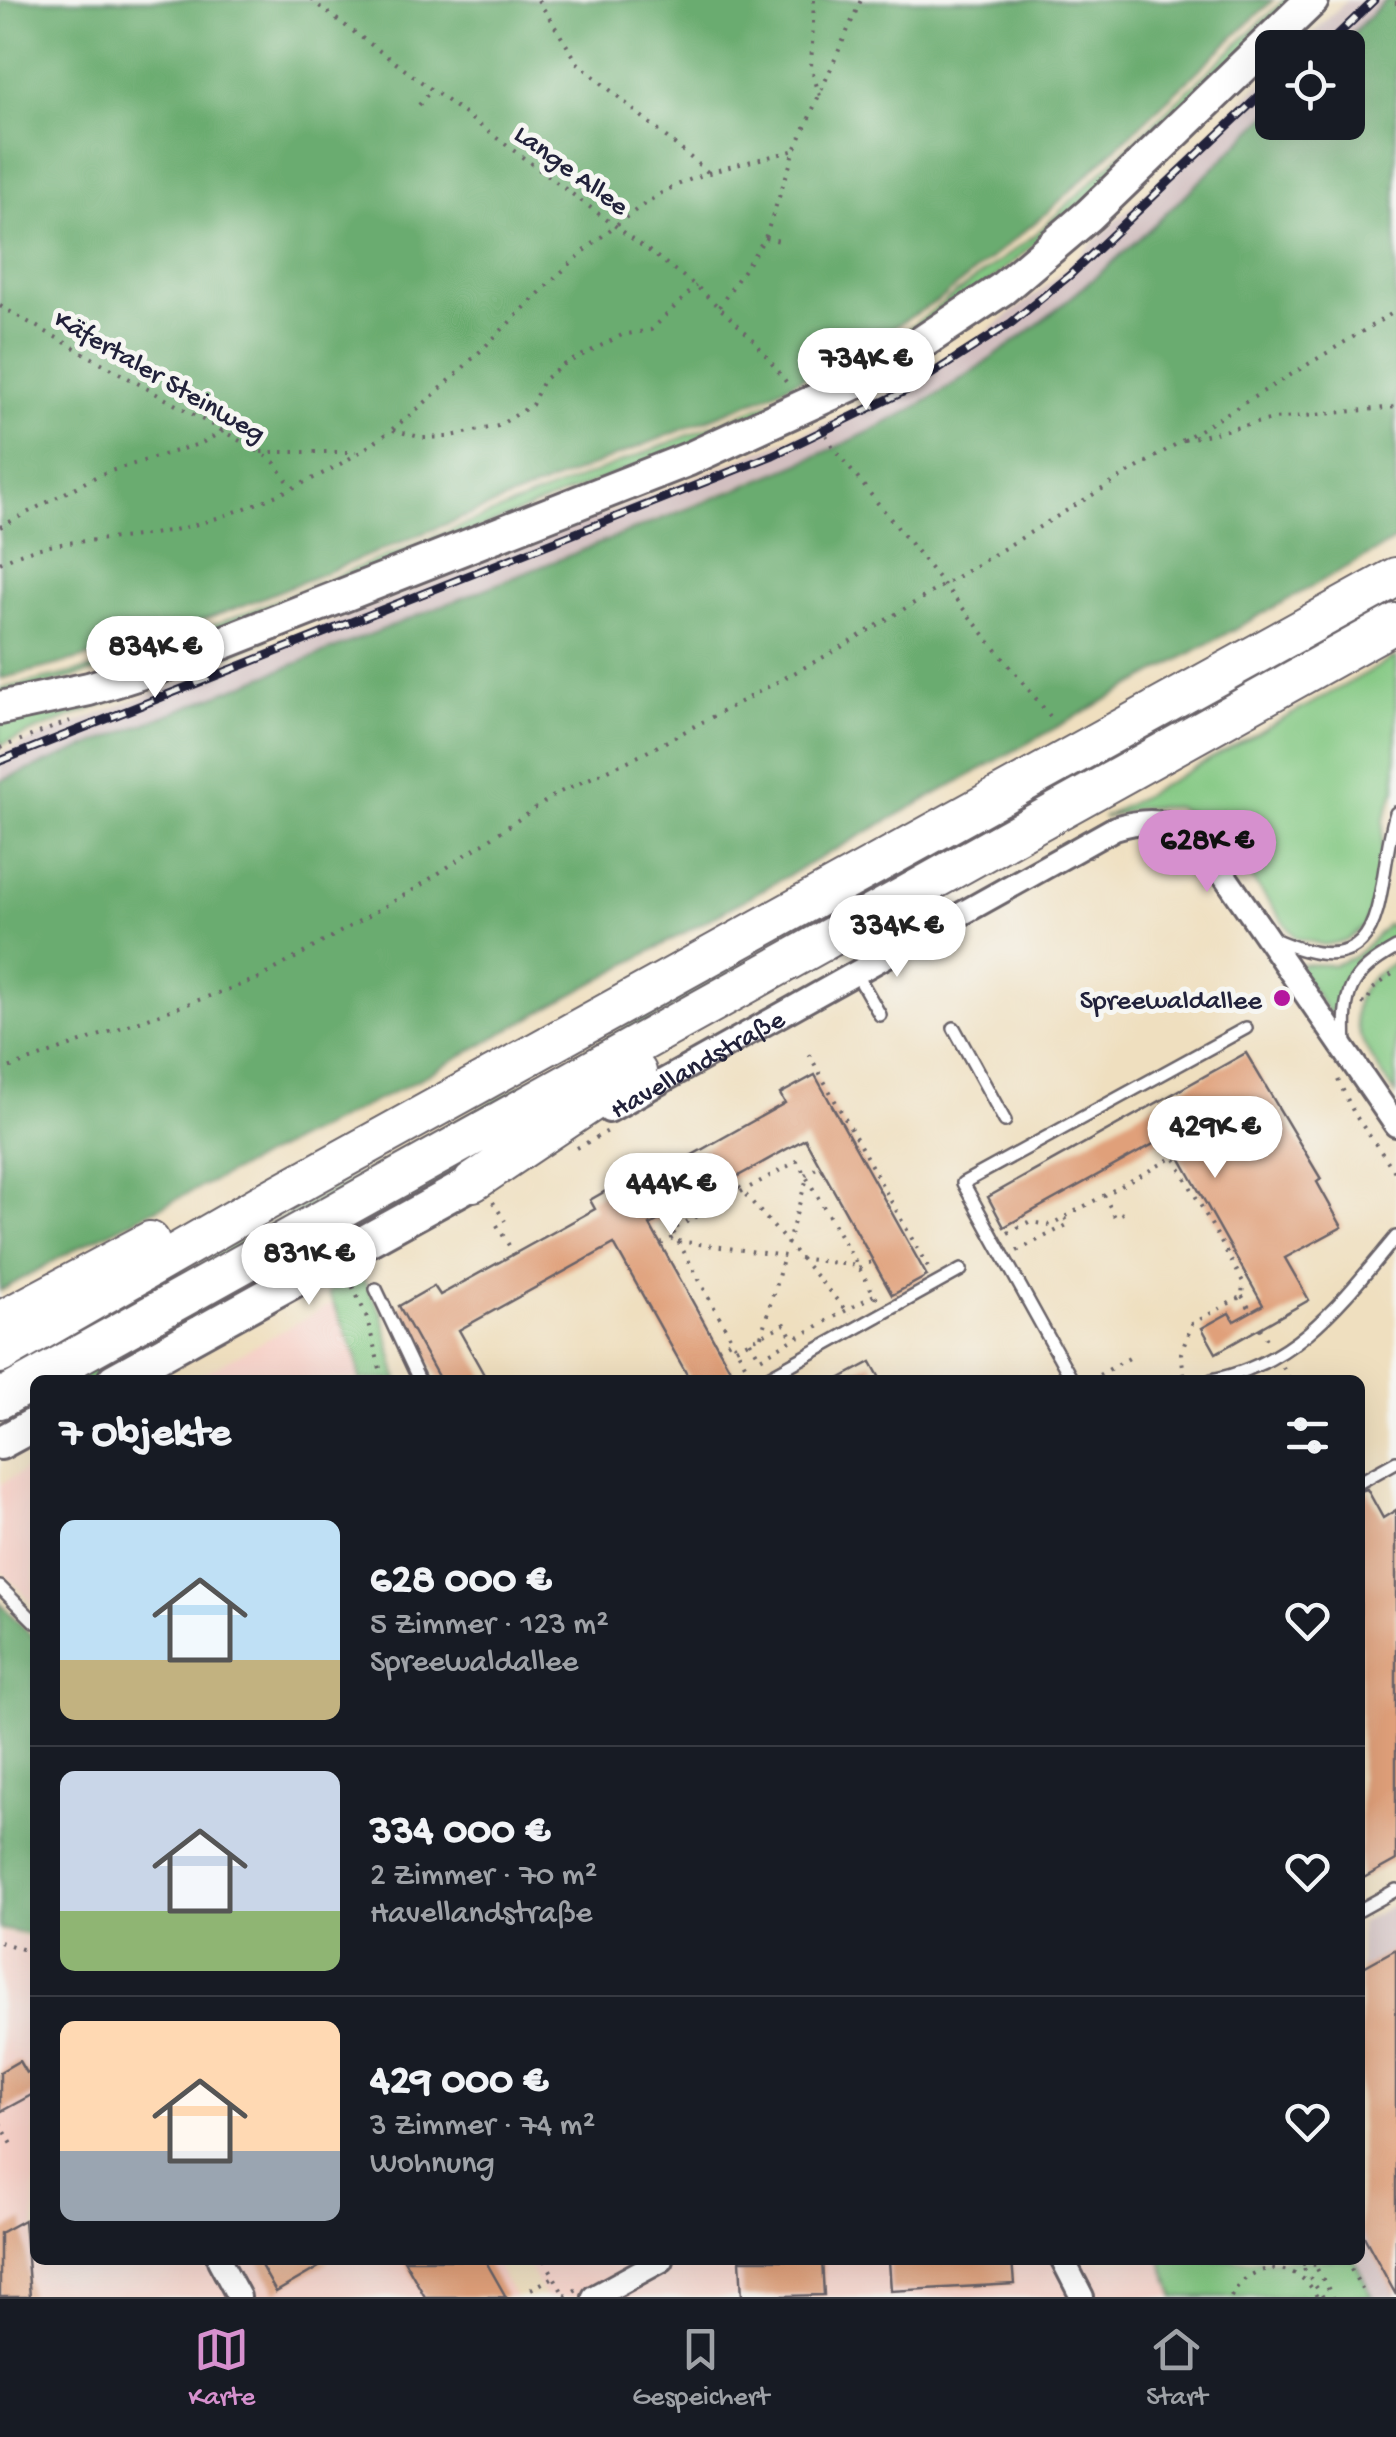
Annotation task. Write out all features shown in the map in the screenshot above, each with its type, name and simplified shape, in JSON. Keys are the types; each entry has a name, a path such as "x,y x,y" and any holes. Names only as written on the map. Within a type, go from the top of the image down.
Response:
{"highway":[{"path":"0,1354 261,1204 1396,577"},
{"path":"43,1375 1396,623"},
{"path":"482,1190 536,1136 682,1044 731,994"},
{"path":"0,1321 189,1222 261,1204"},
{"path":"0,1399 30,1382"}],"main road":[{"path":"0,708 90,689 191,656 689,459 876,373 1002,289 1088,215 1312,0"},
{"name":"Havellandstraße","path":"124,1375 482,1190"},
{"path":"0,1443 30,1427"}],"street":[{"name":"Havellandstraße","path":"482,1190 1115,828 1134,822 1175,825 1202,843 1265,935"},
{"path":"1265,935 1339,1060 1396,1124"},
{"path":"222,2265 239,2297"},
{"path":"594,2297 653,2265"},
{"path":"1062,2269 1082,2297"}],"lane":[{"path":"1265,935 1303,951 1344,951 1365,940 1385,906 1396,813"},
{"path":"1385,906 1396,918"},
{"path":"1339,1060 1346,998 1356,975 1396,948"},
{"path":"856,973 880,1015"},
{"path":"954,1028 1004,1121"},
{"path":"1069,1375 963,1183 1246,1028"},
{"path":"1228,1375 1253,1368 1305,1338 1350,1295 1396,1237"},
{"path":"772,1375 960,1270"},
{"path":"376,1289 417,1375"},
{"path":"1365,1479 1396,1462"},
{"path":"0,1588 30,1617"},
{"path":"1365,1907 1396,1890"}],"path":[{"name":"Lange Allee","path":"310,0 696,286 753,339 793,390"},
{"path":"538,0 578,63 710,174"},
{"path":"814,0 811,68 820,96"},
{"path":"719,307 765,238 796,150 861,0"},
{"path":"419,104 432,89"},
{"path":"0,563 75,541 162,533 224,516 361,452 393,430 527,304 654,197 710,174 796,150"},
{"path":"765,238 785,242"},
{"path":"393,430 423,438 498,426 532,405 544,380 563,365 622,335 651,330 696,286"},
{"name":"Käfertaler Steinweg","path":"0,306 260,452 275,463 292,487"},
{"path":"0,1071 260,978 415,889 558,793 641,755 833,652 1396,312"},
{"path":"1176,442 1273,419 1396,406"},
{"path":"821,426 834,449 946,582 1050,716"},
{"path":"0,528 102,474 202,442 223,431"},
{"path":"260,452 361,452"},
{"path":"1346,998 1366,1004 1373,989 1396,971"},
{"path":"810,1054 936,1284"},
{"path":"1339,1060 1355,1114 1396,1172"},
{"path":"994,1240 1028,1222 1050,1225 1174,1156 1243,1282 1242,1296 1251,1311"},
{"path":"751,1375 672,1230 797,1161 884,1312"},
{"path":"788,1245 806,1177 820,1166"},
{"path":"732,1179 740,1193 846,1310 856,1328"},
{"path":"482,1190 505,1221"},
{"path":"1104,1195 1115,1218 1122,1214"},
{"path":"1004,1258 1069,1224 1065,1217"},
{"path":"497,1225 514,1254"},
{"path":"661,1244 676,1239 858,1267 873,1261"},
{"path":"760,1336 784,1256"},
{"path":"348,1277 366,1315 382,1375"},
{"path":"750,1341 760,1358 874,1295"},
{"path":"1183,1375 1181,1353 1192,1324 1242,1296"},
{"path":"736,1348 785,1324 792,1340"},
{"path":"1260,1328 1264,1334"},
{"path":"718,1348 732,1340"},
{"path":"1099,1375 1131,1357"},
{"path":"0,1942 30,1951"},
{"path":"0,2123 13,2146"},
{"path":"548,2265 565,2297"},
{"path":"1303,2265 1320,2297"},
{"path":"1317,2265 1333,2297"},
{"path":"1349,2265 1366,2297"},
{"path":"1231,2297 1247,2276 1277,2268 1305,2279 1320,2297"},
{"path":"531,2290 554,2277"}],"shaded area":[{"path":"1347,0 1386,0 1355,30 1316,30"},
{"path":"1255,89 1255,128 1155,226 1054,314 949,388 857,439 0,781 0,753 834,420 961,352 1051,282"},
{"path":"333,1303 356,1355 359,1375 201,1375"},
{"path":"30,1468 30,1600 0,1570 0,1484"},
{"path":"1396,1903 1396,2297 1373,2297 1357,2265 1365,2265 1365,1920"},
{"path":"0,1932 30,1939 30,2265 497,2265 515,2297 0,2297"},
{"path":"528,2265 1163,2265 1175,2297 545,2297"}],"green space":[{"path":"0,0 1273,0 1049,211 945,296 852,353 764,397 242,606 133,646 0,679"},
{"path":"1284,0 1296,0 1265,30 1255,30 1255,39 1114,175 976,294 812,393 803,388 901,334 1036,234"},
{"path":"1386,0 1396,0 1396,540 414,1082 79,1247 0,1291 0,781 737,489 898,417 993,357 1078,292 1255,127 1255,140 1365,140 1365,30 1355,30"},
{"path":"771,402 771,412 175,650 0,697 0,689 99,667 172,642"},
{"path":"268,639 0,745 0,719"},
{"path":"1396,657 1396,788 1384,819 1378,894 1365,926 1346,941 1324,945 1296,938 1209,822 1175,807 1140,808 1103,818"},
{"path":"892,879 895,884 0,1381 0,1375"},
{"path":"1388,924 1396,929 1396,941 1350,971 1330,1015 1295,964 1334,965 1355,957"},
{"path":"1396,961 1396,1094 1362,1041 1356,1007 1361,991 1374,976"},
{"path":"529,1125 495,1155 98,1375 79,1375"},
{"path":"360,1274 382,1313 397,1375 359,1375 356,1355 328,1292"},
{"path":"0,1603 30,1634 30,1935 0,1929"},
{"path":"1163,2265 1357,2265 1373,2297 1175,2297"}],"building":[{"path":"1246,1053 1321,1179 1317,1182 1342,1227 1285,1258 1309,1300 1216,1353 1202,1328 1229,1313 1234,1321 1263,1305 1168,1136 1004,1227 988,1197"},
{"path":"815,1075 927,1276 892,1295 805,1139 650,1225 733,1375 687,1375 614,1244 459,1330 484,1375 437,1375 399,1306 434,1286 440,1295 595,1209 590,1200 625,1180 627,1184 658,1168 660,1173 785,1103 780,1094"},
{"path":"871,1362 878,1375 846,1375"},
{"path":"1365,1490 1383,1518 1396,1510 1396,1860 1365,1877"},
{"path":"1396,1949 1396,2295 1365,2238 1365,1966"},
{"path":"19,2061 26,2073 30,2071 30,2096 0,2112 0,2072"},
{"path":"24,2220 30,2297 0,2297 0,2233"},
{"path":"261,2265 322,2265 276,2292"},
{"path":"407,2265 488,2265 506,2297 425,2297"},
{"path":"740,2265 822,2265 824,2295 742,2297"},
{"path":"889,2265 1012,2265 1014,2284 891,2291"}],"railway":[{"path":"1343,30 1374,0"},
{"path":"0,761 773,455 905,391 1011,323 1070,275 1255,100"}],"place":[{"name":"Spreewaldallee","path":"1282,998"}]}
